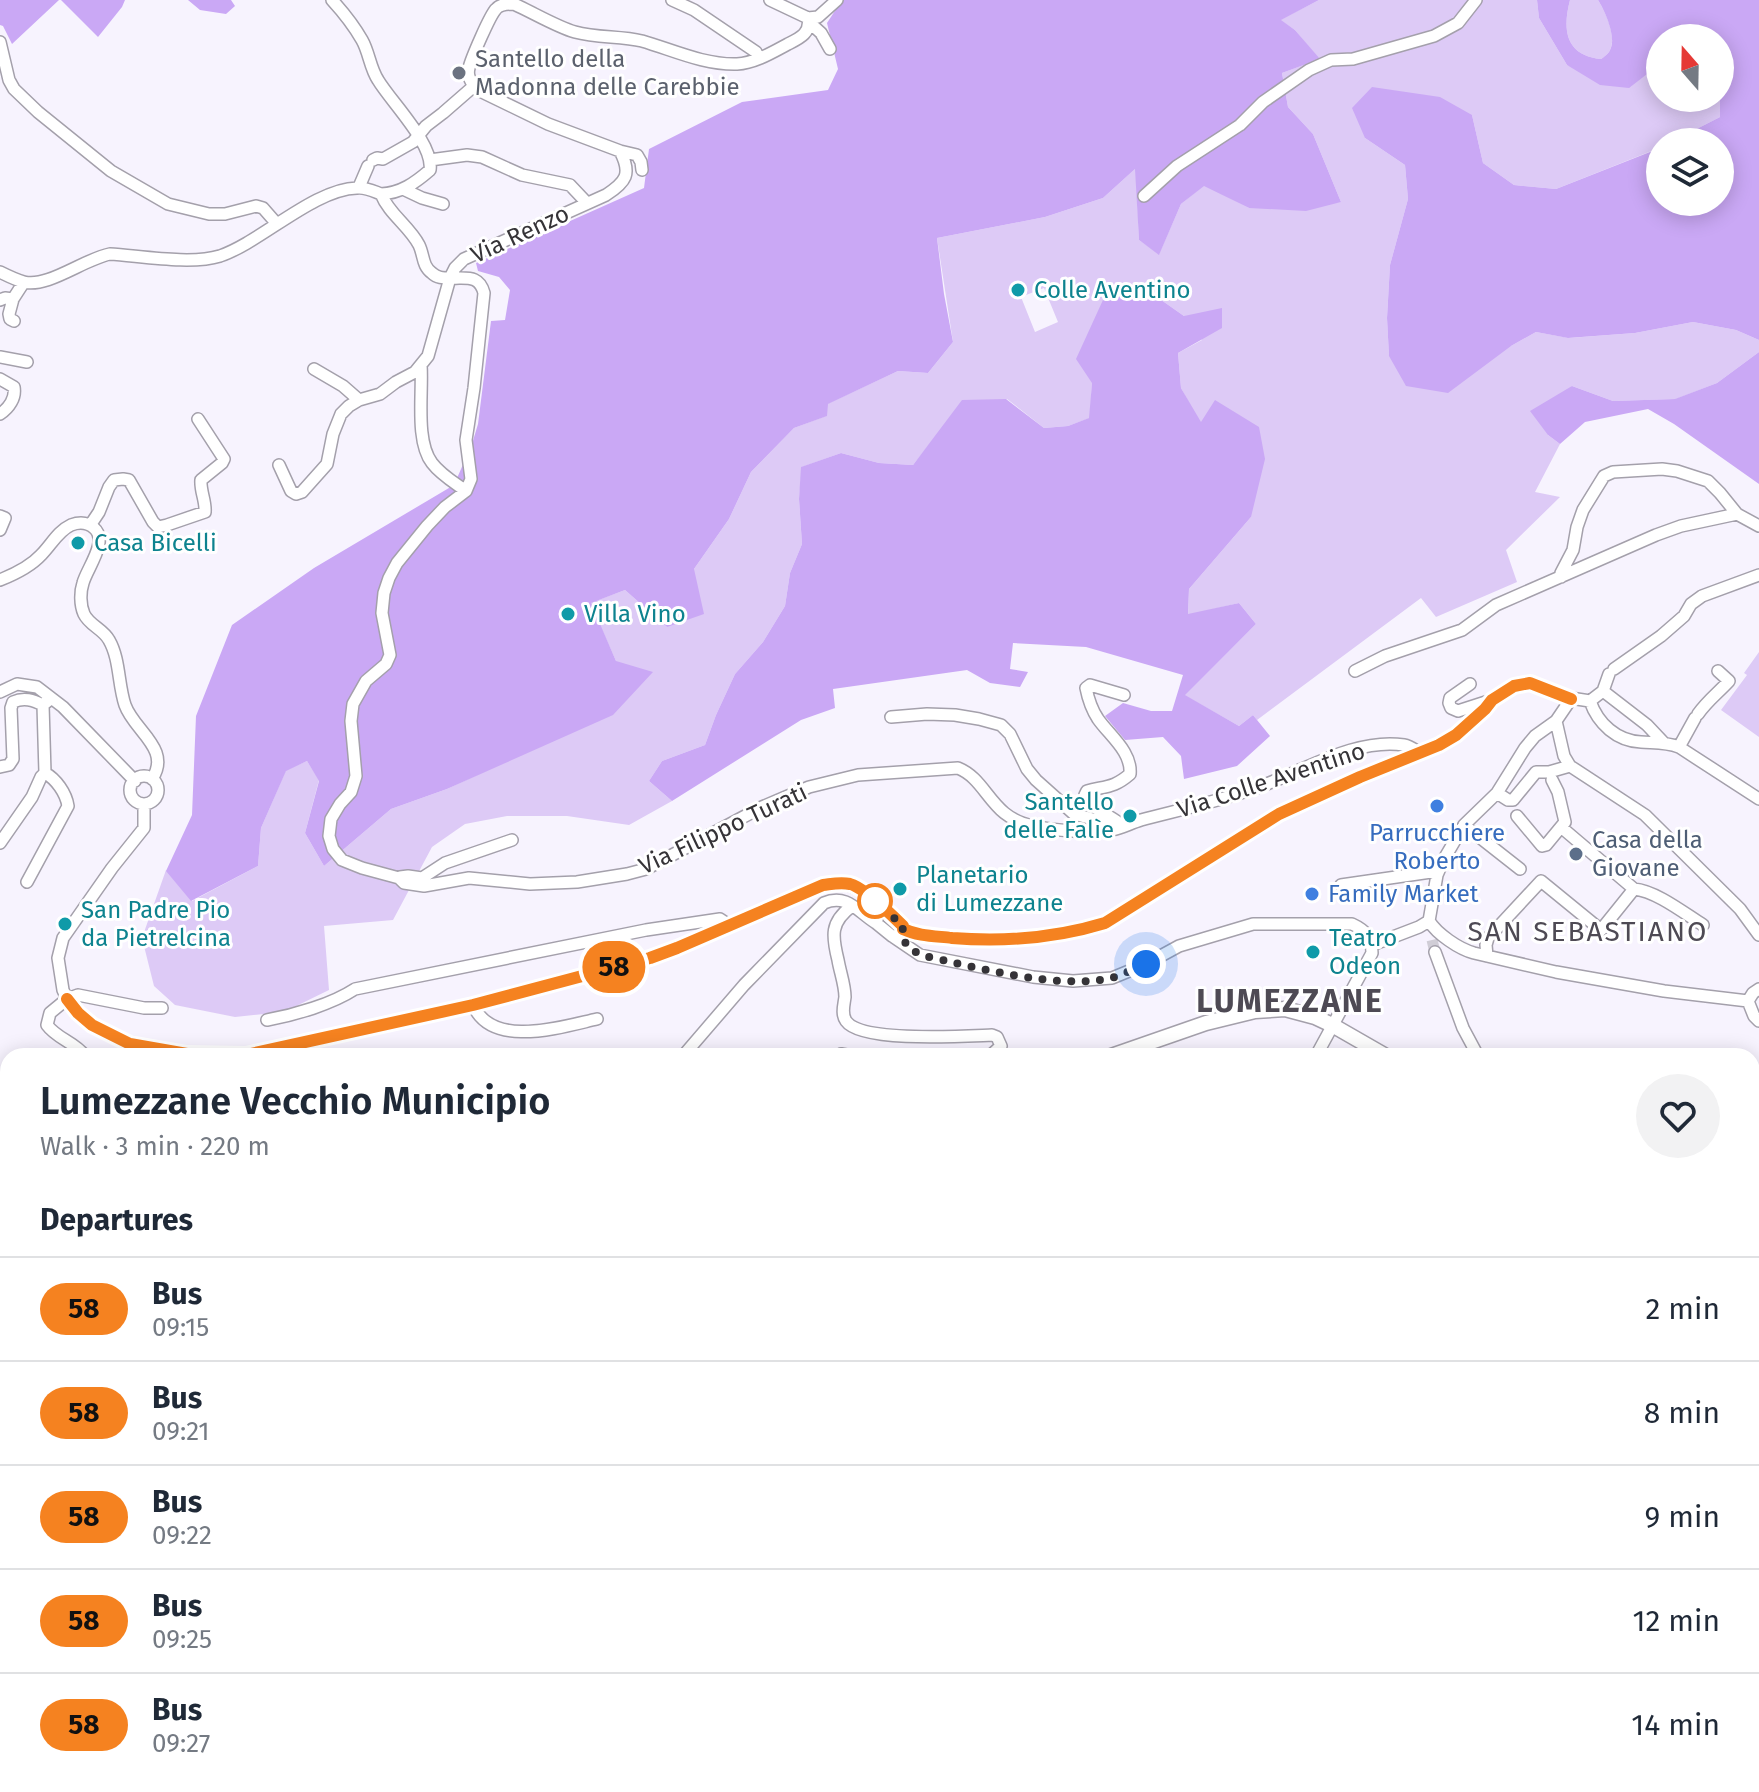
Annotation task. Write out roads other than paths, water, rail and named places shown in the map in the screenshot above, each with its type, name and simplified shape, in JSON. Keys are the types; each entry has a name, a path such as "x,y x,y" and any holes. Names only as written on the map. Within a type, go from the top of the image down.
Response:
{"main road":[{"path":"1134,1048 1206,1023 1255,1011 1285,1009 1315,1017 1372,1048"}],"street":[{"path":"0,272 24,282 44,281 96,257 110,254 196,260 219,256 335,193 359,187 381,194 393,193 413,185 430,170 430,160 418,135 379,83 362,39 332,0"},
{"path":"672,0 694,10 756,52 758,57"},
{"path":"770,0 803,14 821,33 830,49"},
{"path":"642,170 637,155 548,124 474,86 469,77 469,68 495,9 504,4 514,4 575,32 639,40 713,63 750,62 803,36 809,21 837,0"},
{"path":"1144,196 1177,166 1240,125 1263,102 1309,70 1331,60 1353,59 1434,36 1458,23 1476,0"},
{"path":"0,42 14,89 111,171 168,204 209,214 225,214 256,206 263,208 277,224"},
{"path":"359,187 370,163 413,142 474,86"},
{"name":"Via Renzo","path":"381,194 385,204 419,244 429,272 450,278 464,259 622,185 626,176 625,161 620,151"},
{"path":"430,160 467,155 482,157 522,175 570,185 587,203"},
{"path":"403,189 443,204"},
{"path":"279,465 291,491 296,494 302,492 327,464 341,414 359,400 380,394 415,372 428,356 450,278 477,279 484,293 466,440 471,479 466,491 432,464 426,452 421,365"},
{"path":"14,321 9,314 13,299 24,282"},
{"path":"0,300 13,299"},
{"path":"0,357 27,362"},
{"path":"314,369 343,386 359,400"},
{"path":"0,379 14,387 15,393 0,414"},
{"path":"91,524 109,487 114,480 123,479 129,480 158,527 205,512 201,480 224,459 198,419"},
{"path":"1561,577 1573,550 1583,510 1604,476 1613,472 1662,469 1708,481 1737,514 1759,526"},
{"name":"Via Filippo Turati","path":"466,491 439,512 397,563 389,578 382,613 390,655 386,664 366,681 353,704 351,738 356,776 351,792 331,819 329,836 333,849 342,860 399,878 422,878 445,863 512,840"},
{"path":"1355,671 1385,656 1462,630 1496,605 1669,530 1737,514"},
{"path":"0,516 5,518 0,530"},
{"path":"0,580 24,570 40,557 62,530 81,522 91,524 99,533 100,541 82,585 84,614 110,641 125,705 154,747 158,757 157,771 152,779"},
{"path":"1470,684 1450,698 1451,708 1458,711 1492,700 1514,686 1530,683 1571,699 1590,701 1603,691 1612,672 1661,636 1684,616 1691,604 1702,596 1759,575"},
{"path":"1679,747 1704,704 1729,681 1718,671"},
{"path":"0,692 17,684 37,687 48,701 135,781"},
{"path":"1122,827 1087,801 1085,795 1087,791 1112,786 1130,774 1131,769 1125,753 1095,716 1086,688 1090,685 1124,695"},
{"path":"1603,691 1647,725 1664,743"},
{"path":"0,767 9,765 13,759 13,702 26,699 48,701"},
{"path":"1474,1048 1463,1028 1433,946 1431,924 1437,875 1464,825 1497,793 1525,748 1535,736 1556,721 1571,699"},
{"path":"900,936 980,940 1027,938 1075,932 1105,923 1279,814 1439,745 1456,735 1492,700"},
{"path":"0,843 45,773 48,701"},
{"path":"1590,701 1597,717 1616,735 1636,742 1679,747 1759,799"},
{"name":"Via Colle Aventino","path":"891,717 955,715 1001,725 1010,734 1027,769 1036,780 1074,814 1122,827 1256,788 1349,750 1383,744 1407,745 1420,753"},
{"path":"1556,721 1564,756 1570,766 1645,815 1740,909 1759,935"},
{"path":"1550,775 1557,768 1570,766"},
{"name":"Via Filippo Turati","path":"399,878 404,883 424,886 469,878 530,884 577,882 627,874 646,869 762,807 809,787 858,775 927,769 958,768 968,772 992,803 1007,816 1030,826 1110,831 1122,827"},
{"path":"1497,793 1513,800 1536,772 1550,775"},
{"path":"27,882 68,806 67,798 53,777 45,773"},
{"path":"1517,816 1542,846 1561,827 1565,819 1550,775"},
{"path":"143,776 152,779 158,786 158,795 153,802 144,805 136,801 130,789 135,781 143,776"},
{"path":"144,805 144,828 63,938 58,958 63,990 78,1013 92,1025 130,1044 153,1048"},
{"path":"1464,825 1520,869"},
{"path":"1561,827 1634,889 1653,894 1703,925"},
{"path":"1341,885 1431,872 1437,875"},
{"path":"1487,956 1488,938 1541,881 1601,930 1634,889"},
{"path":"278,1048 473,1005 650,958 823,885 854,885 879,916"},
{"path":"690,1048 744,985 820,906 838,899 864,915 900,923 900,936 920,955 1033,977 1073,981 1112,978 1179,946 1253,924 1352,924 1363,929 1372,945 1372,953 1320,1048"},
{"path":"852,906 838,919 833,937 845,994 844,1016 847,1022 860,1030 902,1036 992,1035 997,1037 1001,1046 999,1048"},
{"path":"267,1020 285,1017 355,989 382,983 646,930 720,919 729,925"},
{"path":"1372,945 1431,924"},
{"path":"1431,924 1466,951 1664,991 1748,1001"},
{"path":"1748,1001 1759,989"},
{"path":"77,1048 47,1025 50,1013 67,999 78,995 144,1008 162,1008"},
{"path":"1748,1001 1759,1021"},
{"path":"473,1005 477,1015 487,1023 516,1031 550,1030 597,1019"}],"tunnel":[{"path":"1432,940 1435,952"}],"place":[{"name":"Santello della Madonna delle Carebbie","path":"459,73"},
{"name":"Colle Aventino","path":"1018,290"},
{"name":"Casa Bicelli","path":"78,543"},
{"name":"Villa Vino","path":"568,614"},
{"name":"Parrucchiere Roberto","path":"1437,806"},
{"name":"Santello delle Falìe","path":"1130,816"},
{"name":"Casa della Giovane","path":"1576,854"},
{"name":"Planetario di Lumezzane","path":"900,889"},
{"name":"Family Market","path":"1312,894"},
{"name":"San Padre Pio da Pietrelcina","path":"65,924"},
{"name":"Teatro Odeon","path":"1313,952"}],"district":[{"name":"SAN SEBASTIANO","path":"1588,931"},
{"name":"LUMEZZANE","path":"1290,1001"}]}
